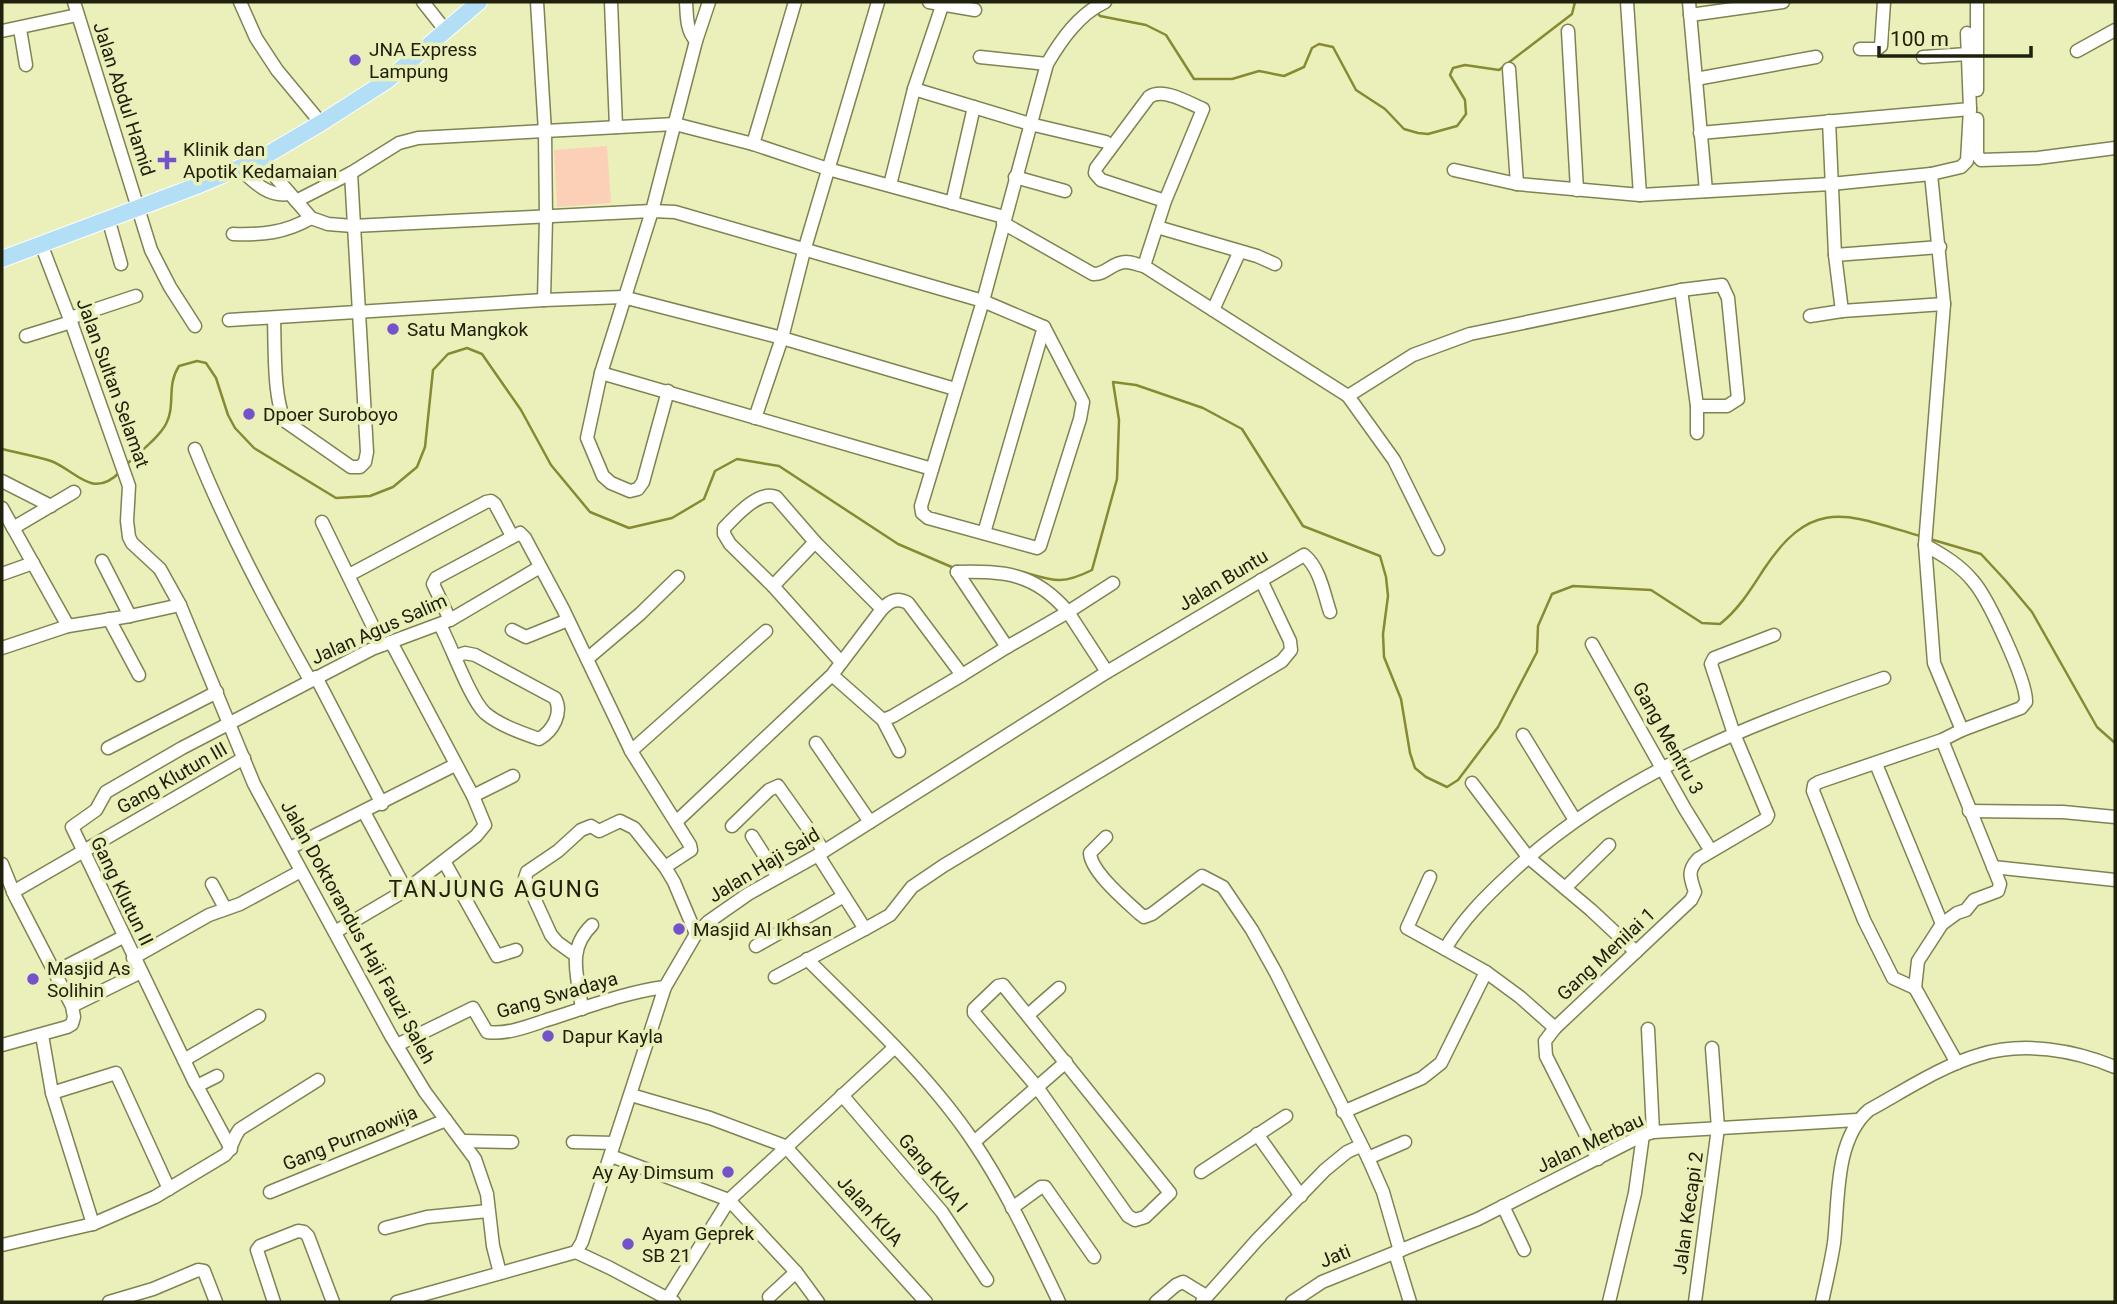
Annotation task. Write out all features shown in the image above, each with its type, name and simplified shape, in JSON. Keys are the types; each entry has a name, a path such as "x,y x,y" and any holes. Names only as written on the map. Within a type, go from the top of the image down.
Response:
{"main road":[{"path":"2,259 260,159 388,80 479,2"}],"street":[{"path":"240,2 256,38 277,70 321,123"},
{"path":"423,2 446,31"},
{"path":"537,2 545,132 544,300"},
{"path":"611,2 616,127"},
{"path":"686,2 687,25 696,41"},
{"path":"668,391 643,482 638,489 630,491 611,483 603,476 587,438 601,373 652,211 696,41 709,2"},
{"path":"753,144 795,2"},
{"path":"755,418 782,338 804,251 878,2"},
{"path":"1627,2 1640,195"},
{"path":"1689,2 1706,191"},
{"path":"1690,15 1783,2"},
{"path":"1860,49 1877,49 1881,46 1884,2"},
{"path":"1977,2 1979,159 2038,158 2115,148"},
{"path":"890,185 914,89 939,15 934,3 968,7"},
{"path":"260,159 310,218 328,224 353,226 675,212 983,301 1044,327 1083,402 1039,547 1036,548 928,518 922,513 921,506 983,301 1046,64 1057,47 1098,6"},
{"path":"2,31 20,29 76,8"},
{"name":"Jalan Abdul Hamid","path":"76,8 151,250 195,326"},
{"path":"20,29 26,65"},
{"path":"2077,51 2115,30"},
{"path":"1568,31 1577,190"},
{"path":"1454,170 1517,184 1640,195 1831,184 1931,174 1961,167 1966,164 1970,108 1967,33"},
{"path":"1923,57 1968,54"},
{"path":"980,57 1046,64"},
{"path":"1696,79 1816,57"},
{"path":"1508,69 1517,184"},
{"path":"914,89 1030,124 1105,142"},
{"path":"1144,266 1165,201 1203,109 1156,93 1149,97 1095,173 1101,180 1165,201"},
{"path":"952,202 974,107"},
{"path":"1700,133 1970,108"},
{"path":"1829,121 1835,255 1842,311"},
{"path":"239,168 254,183 272,193 293,197 351,173 400,143 418,138 675,124 952,202 1003,220 1093,274 1103,273 1117,263 1144,266 1348,396 1394,460 1438,549"},
{"path":"274,318 276,372 282,417 289,426 355,468 365,462 367,452 351,173"},
{"path":"1931,174 1944,304 1926,542 1934,663 1962,730"},
{"path":"1015,177 1065,191"},
{"path":"108,218 121,264"},
{"path":"233,234 258,235 285,231 310,218"},
{"path":"1157,227 1239,253 1257,256 1275,264"},
{"name":"Jalan Sultan Selamat","path":"41,244 129,486 128,537 160,569 180,604"},
{"path":"1835,255 1940,247"},
{"path":"1213,310 1239,253"},
{"path":"1348,396 1398,364 1447,341 1516,323 1681,290 1722,285 1728,298 1738,400 1727,406 1697,406"},
{"path":"1681,290 1697,406 1697,433"},
{"path":"26,336 136,296"},
{"path":"229,320 624,297 782,338 956,389"},
{"path":"1810,316 1842,311 1944,304"},
{"path":"984,533 1044,327"},
{"path":"601,373 932,469"},
{"path":"195,449 242,553 382,804"},
{"path":"2,481 51,506"},
{"path":"13,528 74,492"},
{"path":"840,661 773,586 727,541 724,528 761,497 776,497 815,541 882,608"},
{"path":"349,575 486,502 495,504 512,536"},
{"path":"2,508 68,626"},
{"path":"322,522 484,820 484,829 444,863 407,890 335,932"},
{"path":"456,656 475,654 555,698 559,705 557,718 544,736 539,739 531,737 485,712 462,672 456,656 445,623 433,584 436,578 520,533 568,620 631,751 677,821 691,850 665,867"},
{"path":"773,586 815,541"},
{"path":"1915,988 1893,978 1864,920 1814,785 1942,740 2021,708 2027,698 1994,614 1975,583 1926,542"},
{"name":"Jalan Buntu","path":"1107,672 1304,555 1318,575 1330,612"},
{"path":"103,561 130,616"},
{"path":"2,574 33,564"},
{"name":"Jalan Agus Salim","path":"230,723 386,643 445,623 540,567"},
{"path":"1007,647 957,572 1012,574 1042,587 1068,612 1107,672"},
{"path":"587,659 678,577"},
{"path":"775,977 890,915 912,887 943,866 1282,661 1292,650 1290,641 1261,580"},
{"path":"883,720 1113,583"},
{"path":"677,821 832,674 882,608 892,601 903,600 908,603 962,675"},
{"path":"2,648 68,626 130,616 180,604"},
{"name":"Jalan Doktorandus Haji Fauzi Saleh","path":"180,604 254,784 397,1045 475,1159 487,1194 500,1273"},
{"path":"109,619 139,675"},
{"path":"512,630 526,637 568,620"},
{"path":"631,751 766,631"},
{"path":"1734,734 1711,661 1774,635"},
{"name":"Gang Mentru 3","path":"1592,644 1711,851"},
{"name":"Jalan Haji Said","path":"576,1252 631,1095 665,986 696,934 724,909 821,853 1107,672"},
{"path":"832,674 883,720 899,751"},
{"path":"1446,949 1471,910 1528,857 1575,820 1662,769 1734,734 1811,703 1884,678"},
{"path":"108,748 217,692"},
{"name":"Gang Klutun II","path":"230,723 106,792 96,810 71,829 133,958 231,1149"},
{"name":"Gang Menilai 1","path":"1598,1159 1546,1056 1545,1041 1555,1028 1691,900 1695,892 1689,876 1691,867 1698,859 1766,819 1766,810 1734,734"},
{"path":"1523,735 1575,820"},
{"path":"1942,740 2000,884 1998,891 1974,900 1966,910 1942,924 1918,961 1915,988 1957,1063"},
{"path":"816,743 870,822"},
{"name":"Gang Klutun III","path":"13,892 244,758"},
{"path":"1876,764 1942,924"},
{"path":"290,848 456,765"},
{"path":"473,796 513,776"},
{"path":"1472,783 1528,857 1636,952"},
{"path":"732,826 769,790 778,786 821,853 864,929"},
{"path":"1969,811 2063,812 2115,817"},
{"path":"364,812 407,890"},
{"path":"575,956 551,935 525,878 527,872 558,851 581,830 591,826 599,831 620,821 634,828 674,882 696,934"},
{"path":"752,836 778,877"},
{"path":"1105,837 1090,853 1091,861 1144,916 1152,914 1202,876 1223,887 1240,910 1264,950 1383,1192 1410,1302"},
{"path":"1564,888 1609,845"},
{"path":"444,863 496,954 499,956 516,950"},
{"path":"2,867 72,1006 74,1017 72,1024 2,1045"},
{"path":"1993,867 2115,880"},
{"path":"133,958 225,908 240,904 301,872"},
{"path":"1430,877 1407,928 1486,972 1555,1028"},
{"path":"212,884 225,908"},
{"path":"756,946 844,896"},
{"path":"582,1009 575,956 580,939 592,925"},
{"path":"55,972 123,937"},
{"path":"807,959 894,1047 974,1142 1012,1208 1059,1302"},
{"path":"72,1006 141,972"},
{"path":"1343,1112 1422,1078 1441,1063 1486,972"},
{"name":"Gang Swadaya","path":"397,1045 473,1008 487,1032 496,1033 531,1025 639,991 665,986"},
{"path":"998,986 1005,986 1028,1015 1170,1193 1145,1217 1135,1220 1128,1216 1037,1087 975,1014 974,1009 998,986"},
{"path":"1028,1015 1059,988"},
{"path":"184,1060 258,1016"},
{"path":"1609,1302 1648,1133 1648,1029"},
{"path":"42,1035 52,1093 93,1224"},
{"path":"397,1302 576,1252 664,1299 729,1200 894,1047"},
{"name":"Jalan Kecapi 2","path":"1695,1302 1718,1128 1712,1048"},
{"path":"1822,1302 1833,1247 1845,1149 1857,1120 1869,1110 1957,1063 1980,1054 2007,1049 2060,1050 2091,1057 2115,1067"},
{"path":"974,1142 1066,1062"},
{"path":"52,1093 116,1073 169,1189"},
{"path":"197,1086 217,1076"},
{"path":"2,1245 93,1224 169,1189 231,1149 240,1129 318,1080"},
{"path":"631,1095 710,1118 785,1146"},
{"name":"Gang KUA I","path":"842,1095 942,1212 988,1280"},
{"path":"1201,1172 1286,1115"},
{"name":"Gang Purnaowija","path":"270,1192 446,1120"},
{"name":"Jalan Merbau","path":"1397,1252 1478,1219 1648,1133 1857,1120"},
{"path":"1257,1134 1301,1196"},
{"path":"464,1142 512,1142"},
{"path":"573,1142 612,1150 729,1200 796,1272 818,1302"},
{"path":"1368,1158 1405,1142"},
{"name":"Jalan KUA","path":"785,1146 926,1302"},
{"path":"1156,1302 1183,1282 1204,1299 1257,1240 1337,1159 1360,1146"},
{"path":"1012,1208 1045,1187 1094,1258"},
{"path":"1503,1206 1524,1250"},
{"path":"386,1228 427,1217 488,1211"},
{"path":"274,1302 257,1250 260,1246 299,1231 308,1236 332,1302"},
{"name":"Jati","path":"1292,1302 1322,1282 1397,1252"},
{"path":"109,1302 153,1289 198,1270 204,1271 207,1276 216,1302"},
{"path":"769,1297 796,1272"},
{"path":"153,1289 157,1302"}],"shaded area":[{"path":"607,146 611,203 557,207 554,150"}],"waterway":[{"path":"1096,11 1100,16 1146,25 1166,35 1194,79 1232,79 1259,71 1284,76 1304,67 1312,48 1319,44 1333,47 1356,90 1385,109 1404,129 1428,134 1457,126 1466,114 1465,100 1450,75 1453,68 1465,65 1499,70 1572,14 1575,2"},
{"path":"127,464 163,430 169,417 173,381 179,366 197,361 206,363 216,378 235,428 254,448 336,498 370,496 393,487 417,467 425,447 433,370 448,354 467,348 482,354 521,410 551,465 590,512 629,528 672,518 704,499 715,471 737,459 779,466 898,544 954,568"},
{"path":"1023,572 1043,578 1065,580 1092,570 1117,479 1119,420 1113,382 1136,385 1203,408 1242,429 1303,526 1380,556 1388,596 1383,634 1384,657 1401,699 1410,753 1415,768 1426,777 1447,787 1458,780 1498,727 1537,652 1538,626 1552,594 1573,586 1651,590 1702,623 1720,624 1739,605 1782,545 1799,530 1816,521 1833,517 1852,518 1920,536"},
{"path":"2,449 51,461 93,483 101,484 120,472"},
{"path":"1930,539 1981,554 2006,581 2032,612 2097,727 2115,743"}],"place":[{"name":"JNA Express Lampung","path":"355,60"},
{"name":"Klinik dan Apotik Kedamaian","path":"167,160"},
{"name":"Satu Mangkok","path":"393,329"},
{"name":"Dpoer Suroboyo","path":"249,414"},
{"name":"Masjid Al Ikhsan","path":"679,929"},
{"name":"Masjid As Solihin","path":"33,979"},
{"name":"Dapur Kayla","path":"548,1036"},
{"name":"Ay Ay Dimsum","path":"728,1172"},
{"name":"Ayam Geprek SB 21","path":"628,1244"}],"district":[{"name":"TANJUNG AGUNG","path":"495,889"}]}
